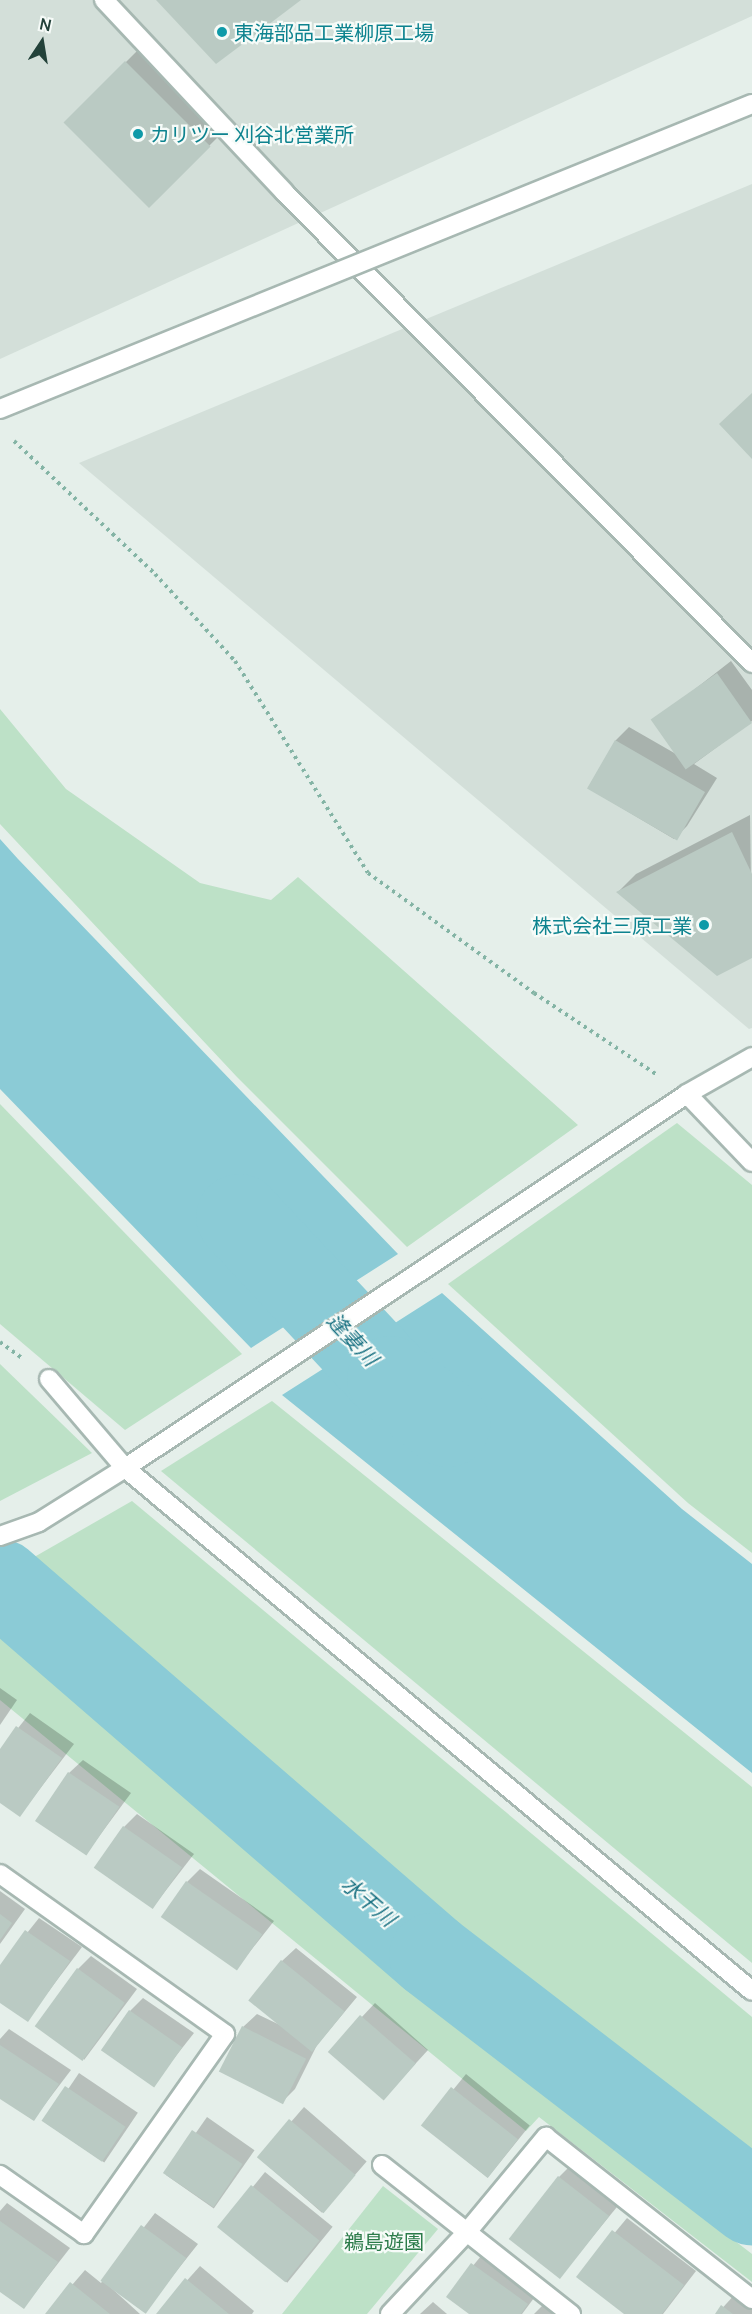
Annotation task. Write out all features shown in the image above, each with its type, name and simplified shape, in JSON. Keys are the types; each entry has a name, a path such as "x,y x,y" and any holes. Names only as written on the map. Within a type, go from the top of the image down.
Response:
{"street":[{"path":"104,0 284,192 752,663"},
{"path":"0,410 752,104"},
{"path":"0,1536 39,1522 125,1468 687,1094 752,1058"},
{"path":"687,1094 752,1162"},
{"path":"49,1378 125,1468 752,1991"},
{"path":"0,1874 225,2034 84,2234 0,2175"},
{"path":"390,2314 467,2232 546,2137 752,2299"},
{"path":"382,2165 571,2314"}],"path":[{"path":"8,436 155,574 236,661 368,873 534,993 687,1094"}],"shaded area":[{"path":"0,0 752,0 752,16 0,359"},
{"path":"752,184 752,1028 749,1029 79,463"}],"green space":[{"path":"0,709 66,789 200,883 271,900 298,877 578,1125 407,1247 237,1077 0,824"},
{"path":"0,1104 242,1354 125,1430 0,1324"},
{"path":"677,1123 752,1185 752,1553 688,1503 448,1284"},
{"path":"0,1364 92,1453 0,1501"},
{"path":"272,1401 752,1787 752,1963 161,1471"},
{"path":"132,1501 752,2017 752,2162 360,1850 29,1560"},
{"path":"0,1624 552,2100 752,2254 752,2282 539,2117 526,2131 0,1700"},
{"name":"鵜島遊園","path":"383,2186 438,2229 367,2314 282,2314"}],"water":[{"path":"0,839 398,1254 251,1348 0,1089"},
{"path":"442,1293 682,1509 752,1564 752,1773 282,1395"}],"building":[{"name":"東海部品工業柳原工場","path":"156,0 301,0 216,64"},
{"name":"カリツー 刈谷北営業所","path":"125,61 211,147 149,208 63,123"},
{"path":"752,393 752,459 719,424"},
{"path":"717,673 752,723 686,769 651,719"},
{"path":"615,740 705,792 677,840 587,788"},
{"name":"株式会社三原工業","path":"732,832 752,874 752,958 717,976 616,892"},
{"path":"16,1726 62,1758 20,1817 0,1803 0,1749"},
{"path":"68,1772 119,1807 86,1856 35,1821"},
{"path":"123,1826 182,1867 153,1909 94,1868"},
{"path":"186,1881 262,1934 237,1970 161,1917"},
{"path":"0,1914 12,1923 0,1940"},
{"path":"25,1930 70,1961 28,2022 0,2003 0,1965"},
{"path":"281,1960 345,2012 312,2052 248,2000"},
{"path":"77,1968 125,2003 82,2061 35,2026"},
{"path":"129,2010 182,2047 154,2087 101,2050"},
{"path":"360,2015 416,2064 384,2101 328,2052"},
{"path":"242,2026 306,2059 283,2104 219,2071"},
{"path":"0,2045 59,2084 34,2121 0,2099"},
{"path":"65,2086 126,2127 102,2162 42,2121"},
{"path":"451,2087 518,2139 488,2178 421,2126"},
{"path":"289,2119 356,2175 324,2213 257,2157"},
{"path":"192,2130 243,2164 213,2207 163,2173"},
{"path":"558,2176 609,2216 560,2279 509,2239"},
{"path":"251,2185 319,2240 285,2282 217,2227"},
{"path":"0,2221 58,2262 24,2309 0,2292"},
{"path":"141,2225 186,2258 146,2314 100,2281"},
{"path":"612,2230 684,2285 662,2314 624,2314 576,2277"},
{"path":"471,2263 528,2304 521,2314 469,2314 446,2297"},
{"path":"185,2278 229,2314 156,2314"},
{"path":"70,2282 110,2314 45,2314"},
{"path":"721,2305 733,2314 715,2314"}],"waterway":[{"name":"逢妻川","path":"239,1217 390,1379 447,1424"},
{"name":"水干川","path":"0,1582 432,1956 752,2202"}],"place":[{"name":"東海部品工業柳原工場","path":"222,32"},
{"name":"カリツー 刈谷北営業所","path":"138,134"},
{"name":"株式会社三原工業","path":"704,925"}]}
